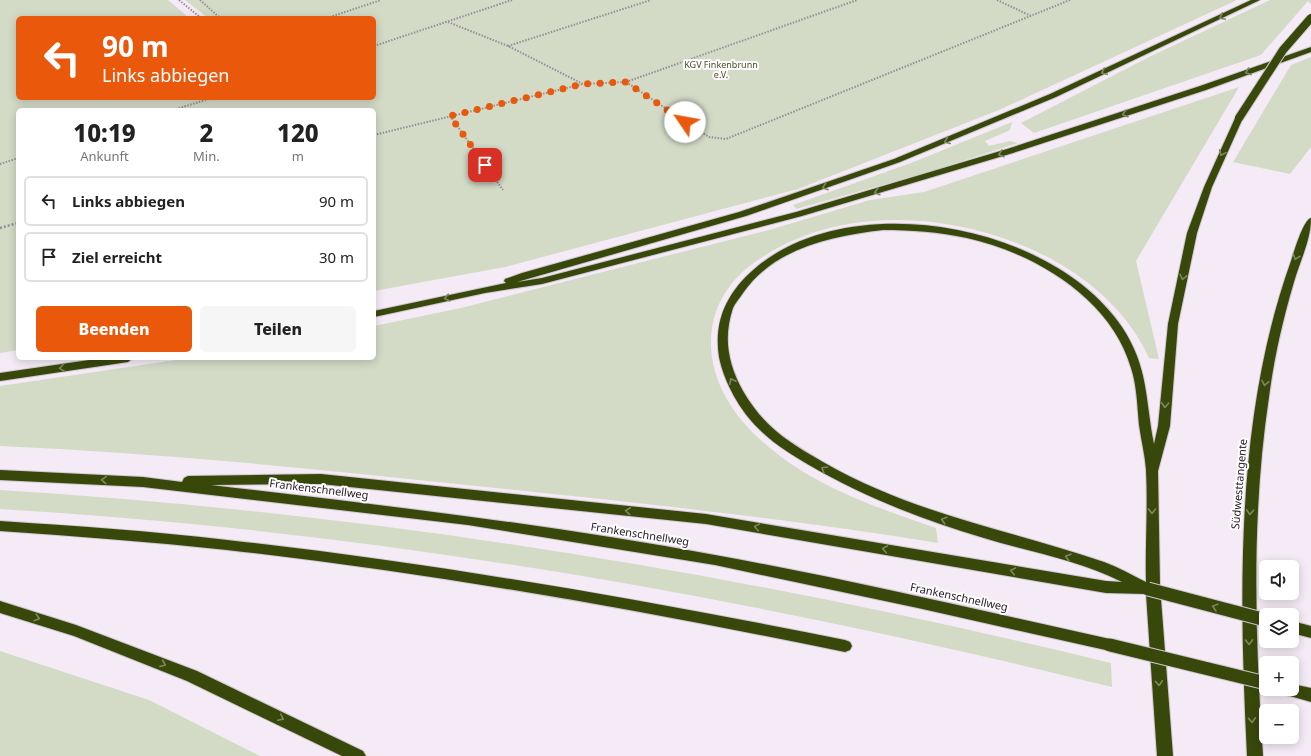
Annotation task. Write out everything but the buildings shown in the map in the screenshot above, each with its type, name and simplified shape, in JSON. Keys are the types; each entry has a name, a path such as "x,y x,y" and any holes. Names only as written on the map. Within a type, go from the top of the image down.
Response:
{"highway":[{"path":"485,290 539,271 743,214 913,155 1041,101 1257,0"},
{"path":"1152,472 1164,426 1173,324 1192,233 1208,187 1239,118 1260,82 1283,50 1311,18"},
{"path":"376,314 485,290 542,281 864,196 962,167 1142,109 1311,49"},
{"name":"Südwesttangente","path":"1255,756 1250,684 1248,566 1250,509 1255,447 1262,399 1279,317 1297,255 1311,221"},
{"path":"1165,756 1152,564 1152,472 1144,422 1140,374 1121,333 1100,306 1079,287 1039,261 1012,248 967,234 920,227 882,227 841,232 797,245 758,270 734,296 726,313 720,336 724,362 738,394 751,412 768,431 796,452 832,474 888,500 980,532 1105,568 1148,589 1259,618"},
{"path":"0,377 115,360"},
{"name":"Frankenschnellweg","path":"0,475 143,482 468,520 715,560 1110,644 1259,681"},
{"path":"143,482 321,479 706,519 1106,588 1148,589"},
{"path":"0,526 155,538 260,549 481,579 704,617 845,646"},
{"path":"0,607 76,631 185,673 251,703 358,756"},
{"path":"1299,629 1311,632"},
{"path":"1299,692 1311,695"}],"path":[{"path":"179,0 199,16"},
{"path":"200,0 218,16"},
{"path":"333,16 381,0"},
{"path":"376,45 512,0"},
{"path":"508,46 651,0"},
{"path":"376,134 583,84 626,82 857,0"},
{"path":"997,0 1032,16"},
{"path":"626,82 709,137 726,139 1070,0"},
{"path":"448,22 508,46 583,84"},
{"path":"180,108 206,100"},
{"path":"450,116 503,190"},
{"path":"0,164 16,159"},
{"path":"0,228 16,224"}],"green space":[{"name":"KGV Finkenbrunn e.V.","path":"0,0 168,0 187,16 16,16 16,100 376,100 376,16 205,16 185,0 1237,0 999,110 798,189 505,267 376,291 376,108 16,108 16,350 0,353"},
{"path":"1270,0 1311,0 1311,4 1308,1 1261,55 1034,133 1021,123 1149,57"},
{"path":"1311,57 1311,147 1290,174 1233,162 1291,65"},
{"path":"1239,87 1136,261 1159,359 1149,358 1128,323 1114,307 1100,293 1067,268 1031,249 964,227 929,222 894,220 859,223 825,229 792,241 761,258 741,273 726,292 720,302 713,325 711,353 714,368 725,396 742,421 763,442 782,457 823,483 867,503 936,528 938,543 708,511 592,498 179,457 0,446 0,386 176,360 376,360 376,326 461,308 769,230 870,200 924,192"},
{"path":"1012,122 1010,130 985,141 989,146 1010,141 1018,143 925,173 796,209 793,205 911,163"},
{"path":"0,490 140,500 280,514 420,531 698,575 974,631 1111,663 1112,687 975,654 838,624 560,572 421,551 281,533 141,519 0,509"},
{"path":"0,651 149,700 260,756 0,756"}],"route":[{"path":"485,165 450,116 583,84 626,82 685,122"}]}
